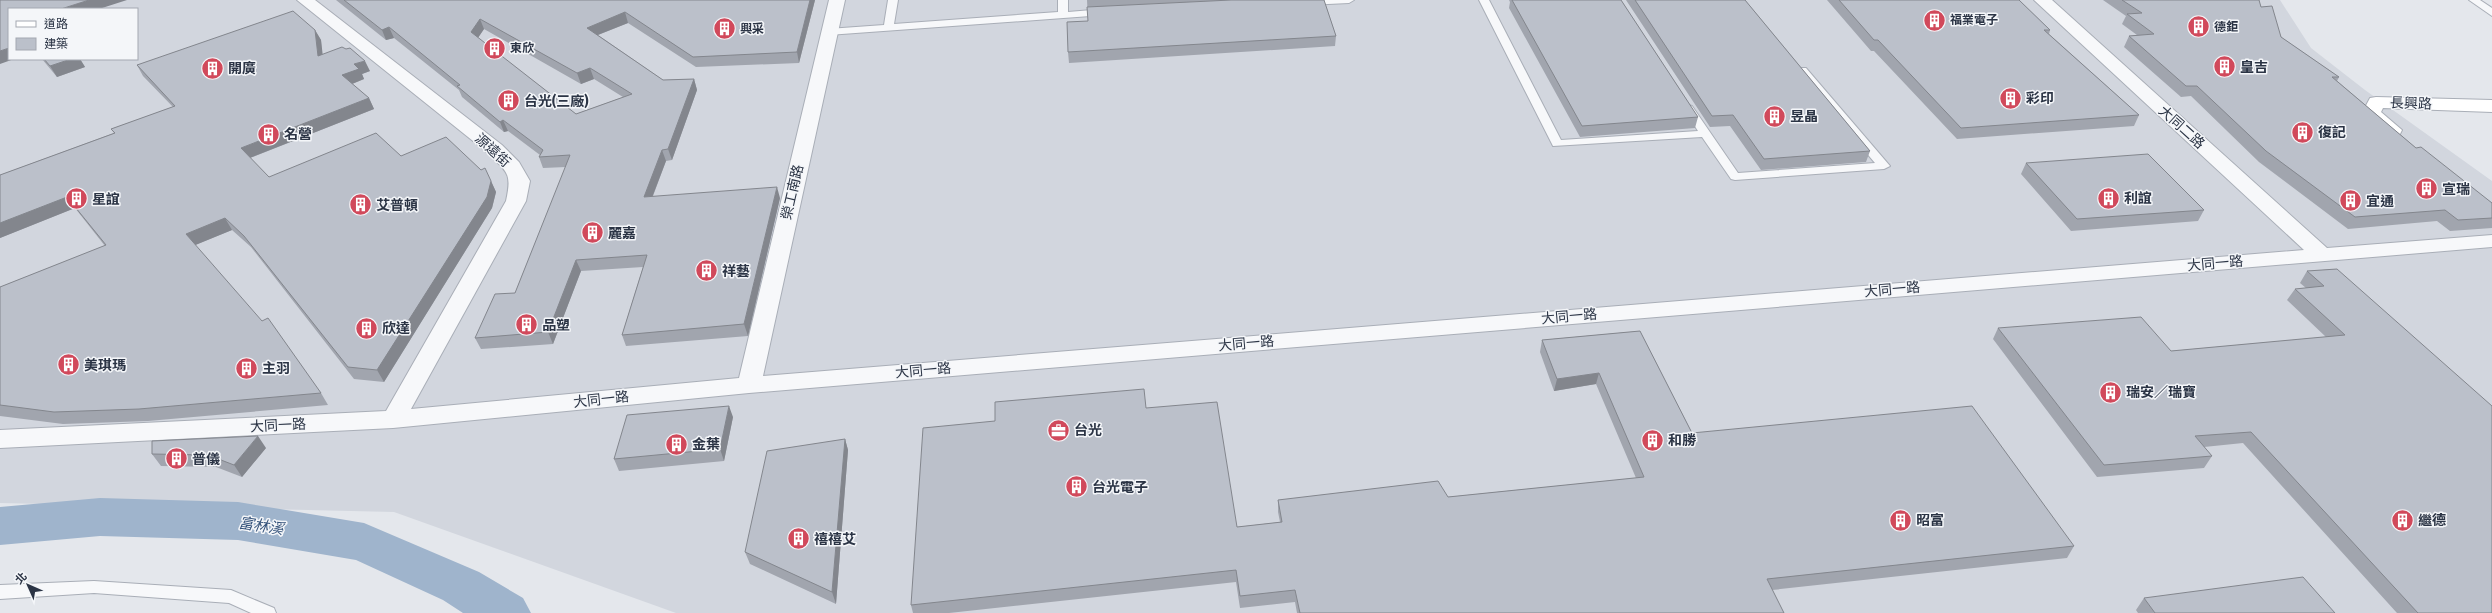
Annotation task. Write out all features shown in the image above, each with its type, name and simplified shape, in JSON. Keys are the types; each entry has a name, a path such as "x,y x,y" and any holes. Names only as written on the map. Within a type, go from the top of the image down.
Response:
{"street":[{"name":"源遠街","path":"305,0 495,149 512,166 520,181 516,201 393,419"},
{"name":"榮工南路","path":"748,385 828,32 837,0"},
{"name":"大同二路","path":"2042,0 2322,255"},
{"name":"長興路","path":"2408,142 2371,113 2376,102 2492,106"},
{"name":"大同一路","path":"0,438 71,437 393,419 748,385 2492,241"}],"lane":[{"path":"890,27 893,0"},
{"path":"1063,0 1063,14"},
{"path":"1299,3 1349,0"},
{"path":"1484,0 1557,144 1704,134"},
{"path":"2474,0 2492,13"},
{"path":"828,32 1063,14 1118,12"},
{"path":"1683,100 1704,134 1735,178 1884,166 1793,59"},
{"path":"0,592 94,587 231,597 268,613"}],"shaded area":[{"path":"0,0 2280,0 2311,48 2365,90 2492,181 2492,613 676,613 394,512 0,503"}],"building":[{"path":"0,0 89,0 64,8 8,8 8,48 0,51"},
{"path":"344,0 810,0 797,52 693,57 625,12 587,28 663,80 694,79 668,149 662,150 644,197 777,187 744,324 622,335 647,255 576,260 548,332 475,338 495,294 515,293 570,155 539,157 543,150 503,120 500,122 457,86 460,85 389,27 382,30","holes":["480,19 577,73 590,68 632,94 576,114 471,32"]},
{"path":"1231,0 1324,0 1336,36 1068,52 1067,22 1088,21 1087,7"},
{"path":"1512,0 1621,0 1698,117 1582,126"},
{"name":"昱晶","path":"1635,0 1745,0 1870,151 1764,159 1733,115 1712,116"},
{"path":"1839,0 2019,0 2050,30 2044,30 2139,115 1961,128 1878,40 1874,40"},
{"path":"2122,0 2259,0 2261,7 2272,6 2281,37 2339,77 2332,77 2416,148 2421,147 2492,203 2492,218 2458,220 2445,210 2355,217 2266,151 2197,86 2186,86 2129,36 2154,34 2127,14 2142,13"},
{"path":"293,11 315,30 318,56 342,47 346,49 350,48 365,61 354,64 359,69 342,75 369,98 241,148 269,177 376,133 401,156 446,137 481,170 485,168 491,181 487,197 377,370 348,367 244,236 225,218 186,234 262,321 268,318 321,393 139,409 54,412 0,405 0,287 106,245 67,197 0,223 0,175 115,133 111,129 175,106 137,65"},
{"path":"45,60 68,60 50,66"},
{"name":"利誼","path":"2148,154 2204,210 2077,219 2026,163"},
{"name":"繼德","path":"2337,269 2492,406 2492,613 2418,613 2251,432 2195,436 2212,456 2104,465 1998,328 2141,317 2171,351 2345,335 2295,289 2324,286 2307,271"},
{"path":"1640,331 1692,433 1972,406 2074,546 1767,579 1784,613 1300,613 1295,590 1240,596 1236,570 911,605 923,428 995,421 995,402 1144,389 1146,408 1217,402 1237,527 1282,522 1278,500 1438,481 1448,497 1644,477 1599,373 1557,379 1542,340"},
{"name":"金葉","path":"729,406 720,449 614,459 627,415"},
{"path":"258,436 234,465 208,455 152,454 152,441"},
{"name":"禧禧艾","path":"845,439 832,592 745,552 767,451"},
{"path":"2303,577 2335,613 2155,613 2144,598"}],"waterway":[{"name":"富林溪","path":"0,526 100,517 238,521 364,542 461,586 505,613"}],"place":[{"name":"福業電子","path":"1934,20"},
{"name":"德鉅","path":"2198,27"},
{"name":"興采","path":"724,29"},
{"name":"東欣","path":"494,48"},
{"name":"皇吉","path":"2225,67"},
{"name":"開廣","path":"212,68"},
{"name":"彩印","path":"2010,98"},
{"name":"台光(三廠)","path":"508,101"},
{"name":"昱晶","path":"1775,116"},
{"name":"復記","path":"2303,132"},
{"name":"名營","path":"269,134"},
{"name":"宣瑞","path":"2427,189"},
{"name":"利誼","path":"2108,198"},
{"name":"星誼","path":"76,199"},
{"name":"宜通","path":"2350,201"},
{"name":"艾普頓","path":"360,205"},
{"name":"麗嘉","path":"593,233"},
{"name":"祥藝","path":"707,271"},
{"name":"品塑","path":"526,325"},
{"name":"欣達","path":"366,328"},
{"name":"美琪瑪","path":"69,365"},
{"name":"主羽","path":"246,368"},
{"name":"瑞安／瑞寶","path":"2111,392"},
{"name":"台光","path":"1059,430"},
{"name":"和勝","path":"1653,440"},
{"name":"金葉","path":"677,444"},
{"name":"普儀","path":"177,459"},
{"name":"台光電子","path":"1076,487"},
{"name":"昭富","path":"1900,520"},
{"name":"繼德","path":"2402,520"},
{"name":"禧禧艾","path":"798,539"}]}
